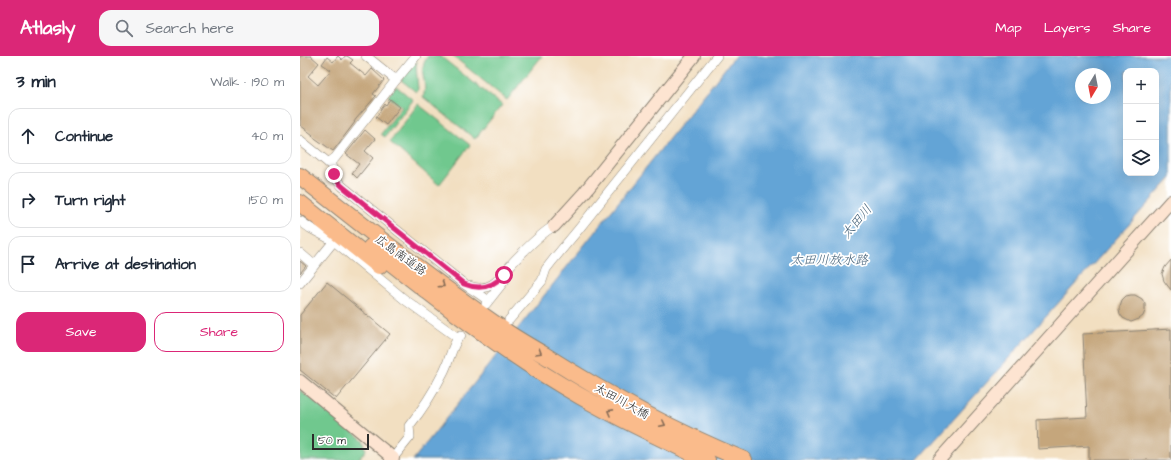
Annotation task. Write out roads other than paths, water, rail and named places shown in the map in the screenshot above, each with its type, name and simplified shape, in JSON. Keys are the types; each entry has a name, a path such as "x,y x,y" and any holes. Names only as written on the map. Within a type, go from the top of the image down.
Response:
{"highway":[{"path":"300,163 396,242 426,273"},
{"name":"広島南道路","path":"300,176 389,247 426,273 501,336 534,374 579,395"},
{"name":"広島南道路","path":"300,190 416,283 501,336"},
{"path":"300,203 436,310 501,336"},
{"name":"太田川大橋","path":"501,336 665,425 744,460"},
{"name":"太田川大橋","path":"579,395 642,429 707,460"}],"street":[{"path":"366,56 396,80"},
{"path":"328,163 335,158 416,56"},
{"path":"300,140 328,163 333,170 335,178 342,186 464,284 476,293 482,295 486,303 507,277 549,234 554,226 584,193 694,56"},
{"path":"501,336 542,281 546,269 717,56"},
{"path":"939,460 1171,202"},
{"path":"300,221 334,241 404,299 460,337 451,351 443,373 409,426 410,437 392,459 300,381"},
{"path":"464,284 472,287 480,287 490,285 498,281 520,255 547,230 554,226"},
{"path":"300,282 334,241"},
{"path":"300,253 314,265"}],"water":[{"name":"太田川放水路","path":"735,56 1171,56 1171,178 917,460 413,460"}],"water label":[{"name":"太田川","path":"856,221"}]}
